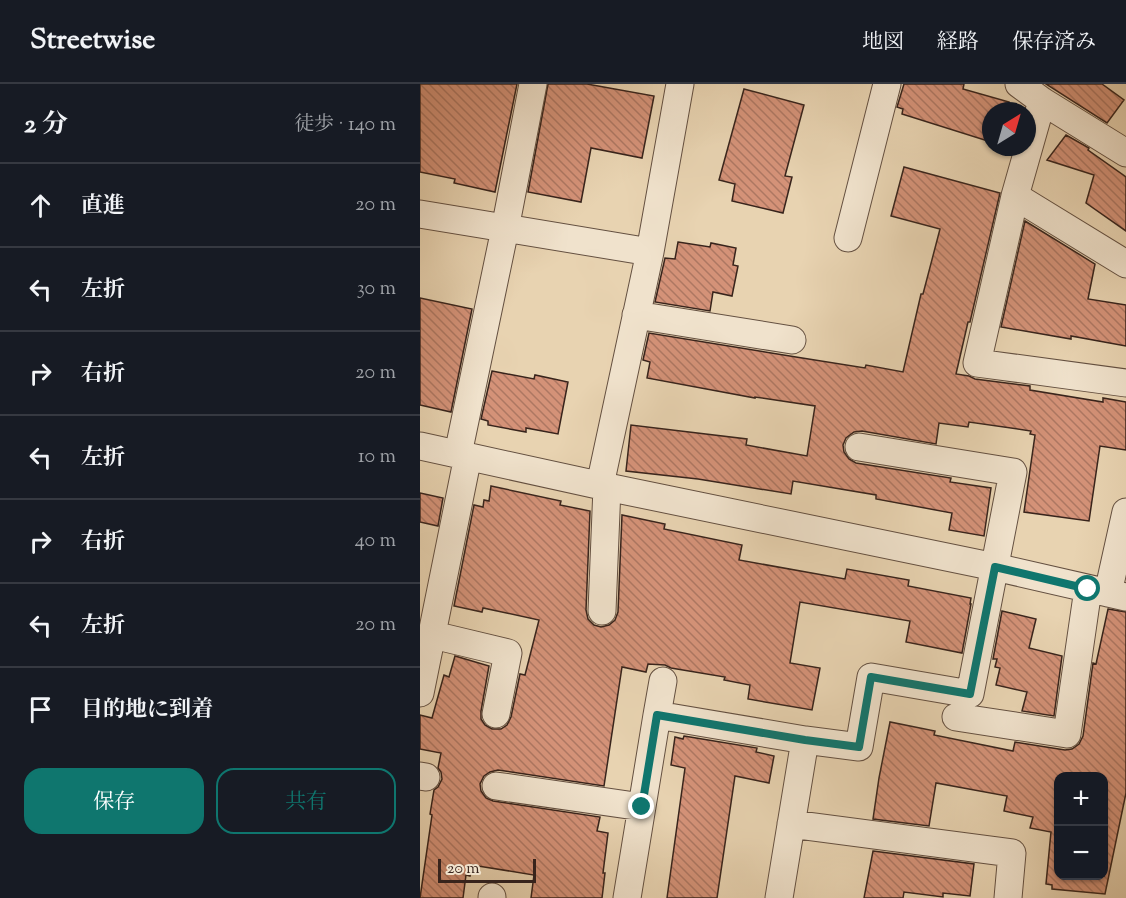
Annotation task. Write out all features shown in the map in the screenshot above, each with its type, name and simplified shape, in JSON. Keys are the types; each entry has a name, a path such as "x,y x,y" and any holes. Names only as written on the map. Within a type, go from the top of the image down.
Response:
{"street":[{"path":"420,693 433,635 463,455 533,84"},
{"path":"602,611 604,486 680,84"},
{"path":"848,238 887,84"},
{"path":"1019,84 1126,153"},
{"path":"1042,100 1015,196 977,363 1126,383"},
{"path":"1015,196 1126,264"},
{"path":"420,214 650,252"},
{"path":"636,315 792,340"},
{"path":"420,446 995,567 1108,593"},
{"path":"657,715 859,747 871,677 970,694 1013,472 859,447"},
{"path":"956,717 1066,734 1108,593 1126,512"},
{"path":"433,635 508,653 496,714"},
{"path":"627,898 663,681"},
{"path":"779,898 805,740"},
{"path":"496,786 642,807"},
{"path":"791,824 1012,853 1008,898"}],"building":[{"path":"420,84 517,84 495,192 454,183 455,179 420,172"},
{"path":"548,84 587,84 654,96 642,158 591,148 581,202 528,192"},
{"path":"904,84 964,84 963,89 1009,102 982,102 982,139 902,114 903,109 897,107"},
{"path":"1046,84 1102,84 1124,100 1107,123"},
{"path":"744,89 804,105 785,176 792,177 783,213 732,201 735,184 719,180"},
{"path":"1066,135 1089,148 1088,150 1126,177 1126,231 1086,203 1094,175 1047,160"},
{"path":"904,167 1000,193 956,374 975,379 1030,386 1030,390 1103,402 1103,398 1126,402 1126,450 1100,446 1089,521 1024,512 1035,435 1030,434 1031,431 969,422 968,427 939,423 936,444 862,431 854,432 846,438 843,445 844,452 849,459 856,463 951,478 950,482 991,488 984,536 949,530 952,513 876,499 876,495 793,481 791,494 698,479 626,471 631,425 747,439 746,445 807,456 815,406 755,398 647,378 650,362 643,360 649,333 865,368 866,365 903,372 921,294 923,294 940,229 891,216"},
{"path":"1025,221 1095,264 1088,299 1126,305 1126,346 1001,327"},
{"path":"678,242 710,247 711,243 736,248 733,265 738,266 732,296 713,292 710,311 655,302 665,258 675,259"},
{"path":"420,298 472,309 451,412 420,405"},
{"path":"492,371 534,379 535,375 568,382 558,434 526,428 526,432 488,425 488,421 481,419"},
{"path":"491,486 561,501 560,505 590,511 586,610 588,619 594,625 601,627 609,625 615,620 618,612 622,515 665,524 664,529 742,545 739,560 845,579 847,569 909,580 908,586 971,598 962,653 906,642 910,621 800,602 790,663 820,668 812,710 748,699 750,685 724,680 725,677 665,665 648,664 646,672 622,667 604,786 498,770 484,776 480,784 481,791 486,798 493,801 600,817 597,831 608,833 602,898 531,898 534,875 472,865 470,876 466,875 463,898 420,898 434,790 442,779 438,768 441,753 420,749 420,715 432,718 444,675 449,677 455,656 489,666 481,719 492,729 501,729 507,725 511,717 520,674 525,675 539,620 483,608 482,612 454,606 474,505 483,507 484,500 489,501"},
{"path":"420,493 443,498 438,526 420,522"},
{"path":"1108,609 1126,612 1126,793 1108,880 1108,772 1054,772 1054,880 1108,880 1105,894 1052,889 1052,885 1046,884 1051,832 1030,828 1033,817 1004,811 1007,796 936,783 929,826 873,819 890,722 935,731 934,735 1013,751 1015,742 1065,750 1072,749 1079,744 1083,736 1093,663 1096,664"},
{"path":"1002,611 1036,619 1029,648 1062,656 1054,716 1022,711 1027,692 996,685 1000,668 995,667 997,659 993,659"},
{"path":"684,736 757,748 756,752 774,756 769,783 735,776 717,898 667,898 685,768 671,765 675,737 683,739"},
{"path":"873,851 974,864 970,896 943,893 943,897 904,892 903,898 864,898"}],"route":[{"path":"642,807 657,715 859,747 871,677 970,694 995,567 1088,589"}]}
